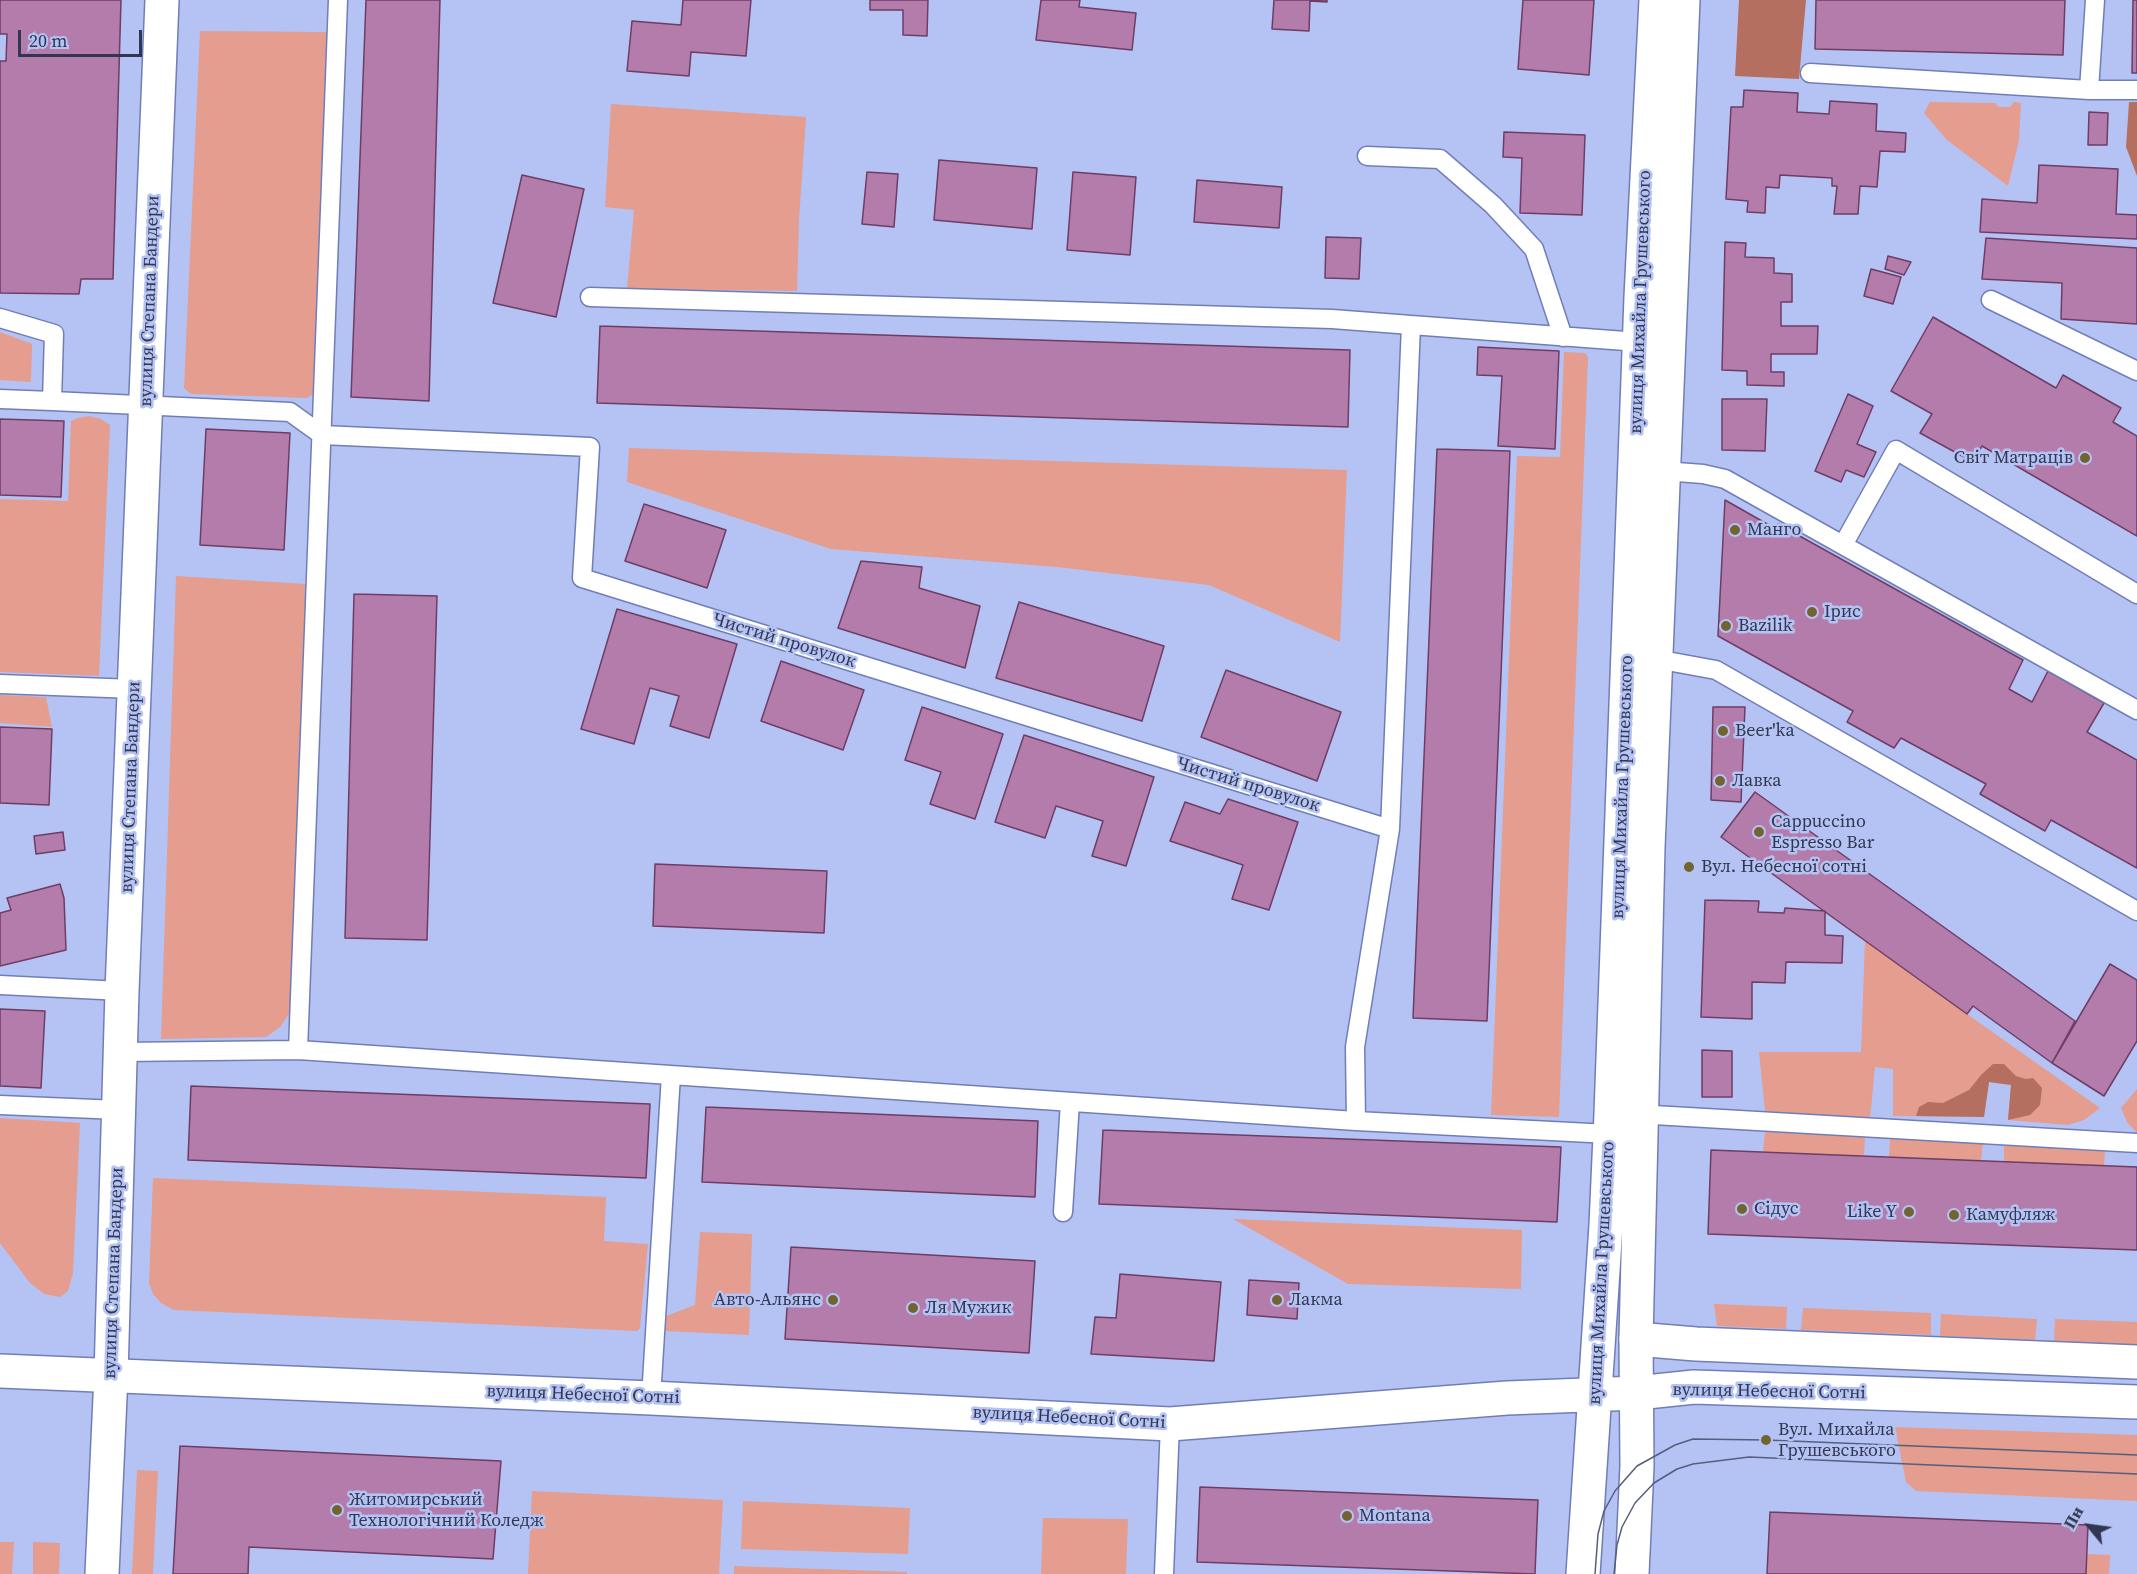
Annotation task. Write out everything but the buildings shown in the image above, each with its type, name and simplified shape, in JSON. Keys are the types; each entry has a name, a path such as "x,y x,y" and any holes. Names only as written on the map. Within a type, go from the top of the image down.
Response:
{"street":[{"name":"вулиця Степана Бандери","path":"102,1574 111,1375 122,991 162,0"},
{"name":"вулиця Михайла Грушевського","path":"1632,1574 1638,1393 1620,1120 1639,342 1656,0"},
{"name":"вулиця Михайла Грушевського","path":"1583,1574 1595,1394 1620,1120 1656,659 1683,0"},
{"path":"1636,1339 1696,1344 2137,1362"},
{"name":"вулиця Небесної Сотні","path":"0,1371 651,1398 1170,1424 1507,1398 1638,1393 1694,1387 2137,1402"}],"lane":[{"path":"298,1050 338,0"},
{"path":"2089,90 2095,0"},
{"path":"1810,73 2089,90 2137,90"},
{"path":"1367,156 1440,159 1493,205 1534,249 1563,337"},
{"path":"590,297 1309,318 1639,342"},
{"path":"1991,300 2137,370"},
{"path":"0,318 54,334 52,401"},
{"path":"1356,1121 1355,1047 1390,829 1412,325"},
{"path":"0,399 290,412 322,435"},
{"name":"Чистий провулок","path":"322,435 590,447 582,578 1390,829"},
{"path":"1843,545 1896,450 2137,594"},
{"path":"1663,471 1702,474 1725,479 2137,710"},
{"path":"1656,659 1716,670 2137,911"},
{"path":"0,684 135,689"},
{"path":"0,985 122,991"},
{"path":"121,1052 298,1050 1356,1121 1620,1120 2137,1143"},
{"path":"651,1398 671,1076"},
{"path":"1063,1212 1070,1102"},
{"path":"0,1105 119,1110"},
{"path":"1164,1574 1170,1424"}],"shaded area":[{"path":"1739,0 1806,0 1799,79 1735,76"},
{"path":"200,31 328,32 316,386 313,394 307,398 191,394 184,388"},
{"path":"1930,102 1995,103 1999,107 2010,107 2014,102 2021,103 2019,140 2008,186 1947,140 1924,113"},
{"path":"2129,102 2137,102 2137,176 2126,147"},
{"path":"611,104 806,117 797,291 627,289 634,210 605,207"},
{"path":"0,332 32,344 31,382 0,380"},
{"path":"1564,352 1585,353 1588,357 1559,1117 1491,1115 1517,456 1560,457"},
{"path":"90,416 110,425 99,676 0,672 0,499 68,501 71,421"},
{"path":"629,448 1347,470 1340,642 1209,585 1057,567 831,549 627,482"},
{"path":"176,576 306,584 292,1000 289,1014 280,1027 266,1037 161,1039"},
{"path":"0,695 46,697 52,727 0,723"},
{"path":"1865,940 2100,1108 2084,1120 2068,1125 2008,1120 2011,1085 1989,1082 1984,1117 1893,1116 1893,1069 1875,1067 1870,1119 1765,1111 1759,1052 1861,1052"},
{"path":"1993,1064 2004,1064 2016,1076 2026,1079 2033,1078 2042,1088 2040,1105 2030,1115 2008,1120 2011,1085 1989,1082 1984,1117 1916,1116 1919,1107 1928,1102 1943,1103 1969,1090"},
{"path":"2137,1089 2137,1133 2127,1122 2121,1108"},
{"path":"0,1118 80,1123 73,1273 68,1291 60,1297 44,1294 30,1283 0,1243"},
{"path":"1765,1132 1865,1136 1864,1157 1763,1152"},
{"path":"1890,1139 1983,1142 1981,1161 1889,1157"},
{"path":"2004,1145 2105,1149 2104,1166 2004,1162"},
{"path":"153,1178 606,1197 604,1241 648,1244 640,1328 637,1331 174,1310 161,1303 153,1294 149,1283"},
{"path":"1233,1219 1522,1230 1521,1289 1348,1284"},
{"path":"700,1232 752,1234 749,1335 665,1331 666,1316 695,1305"},
{"path":"1714,1304 1787,1307 1786,1329 1717,1326"},
{"path":"1803,1308 1931,1313 1931,1335 1801,1330"},
{"path":"1941,1314 2037,1319 2035,1340 1940,1336"},
{"path":"2055,1319 2137,1322 2137,1345 2054,1342"},
{"path":"1895,1427 2137,1435 2137,1501 1916,1491 1906,1482"},
{"path":"137,1470 158,1471 153,1574 132,1574"},
{"path":"532,1491 723,1500 719,1574 528,1574"},
{"path":"743,1501 910,1508 908,1554 741,1549"},
{"path":"1043,1518 1128,1519 1126,1574 1041,1574"},
{"path":"0,1542 14,1542 12,1574 0,1574"},
{"path":"33,1542 60,1543 59,1574 33,1574"},
{"path":"2087,1554 2110,1555 2109,1574 2086,1574"},
{"path":"734,1566 907,1572 907,1574 734,1574"}],"tram line":[{"path":"1595,1574 1598,1534 1604,1511 1615,1491 1637,1466 1675,1445 1693,1439 2137,1455"},
{"path":"1614,1574 1617,1545 1622,1527 1635,1503 1654,1483 1677,1469 1693,1464 1749,1457 2137,1474"}],"place":[{"name":"Світ Матраців","path":"2085,458"},
{"name":"Манго","path":"1735,530"},
{"name":"Ірис","path":"1812,612"},
{"name":"Bazilik","path":"1726,626"},
{"name":"Beer'ka","path":"1723,731"},
{"name":"Лавка","path":"1720,781"},
{"name":"Cappuccino Espresso Bar","path":"1759,832"},
{"name":"Вул. Небесної сотні","path":"1689,867"},
{"name":"Сідус","path":"1742,1209"},
{"name":"Like Y","path":"1909,1212"},
{"name":"Камуфляж","path":"1954,1215"},
{"name":"Авто-Альянс","path":"833,1300"},
{"name":"Лакма","path":"1277,1300"},
{"name":"Ля Мужик","path":"913,1308"},
{"name":"Вул. Михайла Грушевського","path":"1766,1440"},
{"name":"Житомирський Технологічний Коледж","path":"337,1510"},
{"name":"Montana","path":"1347,1516"}]}
